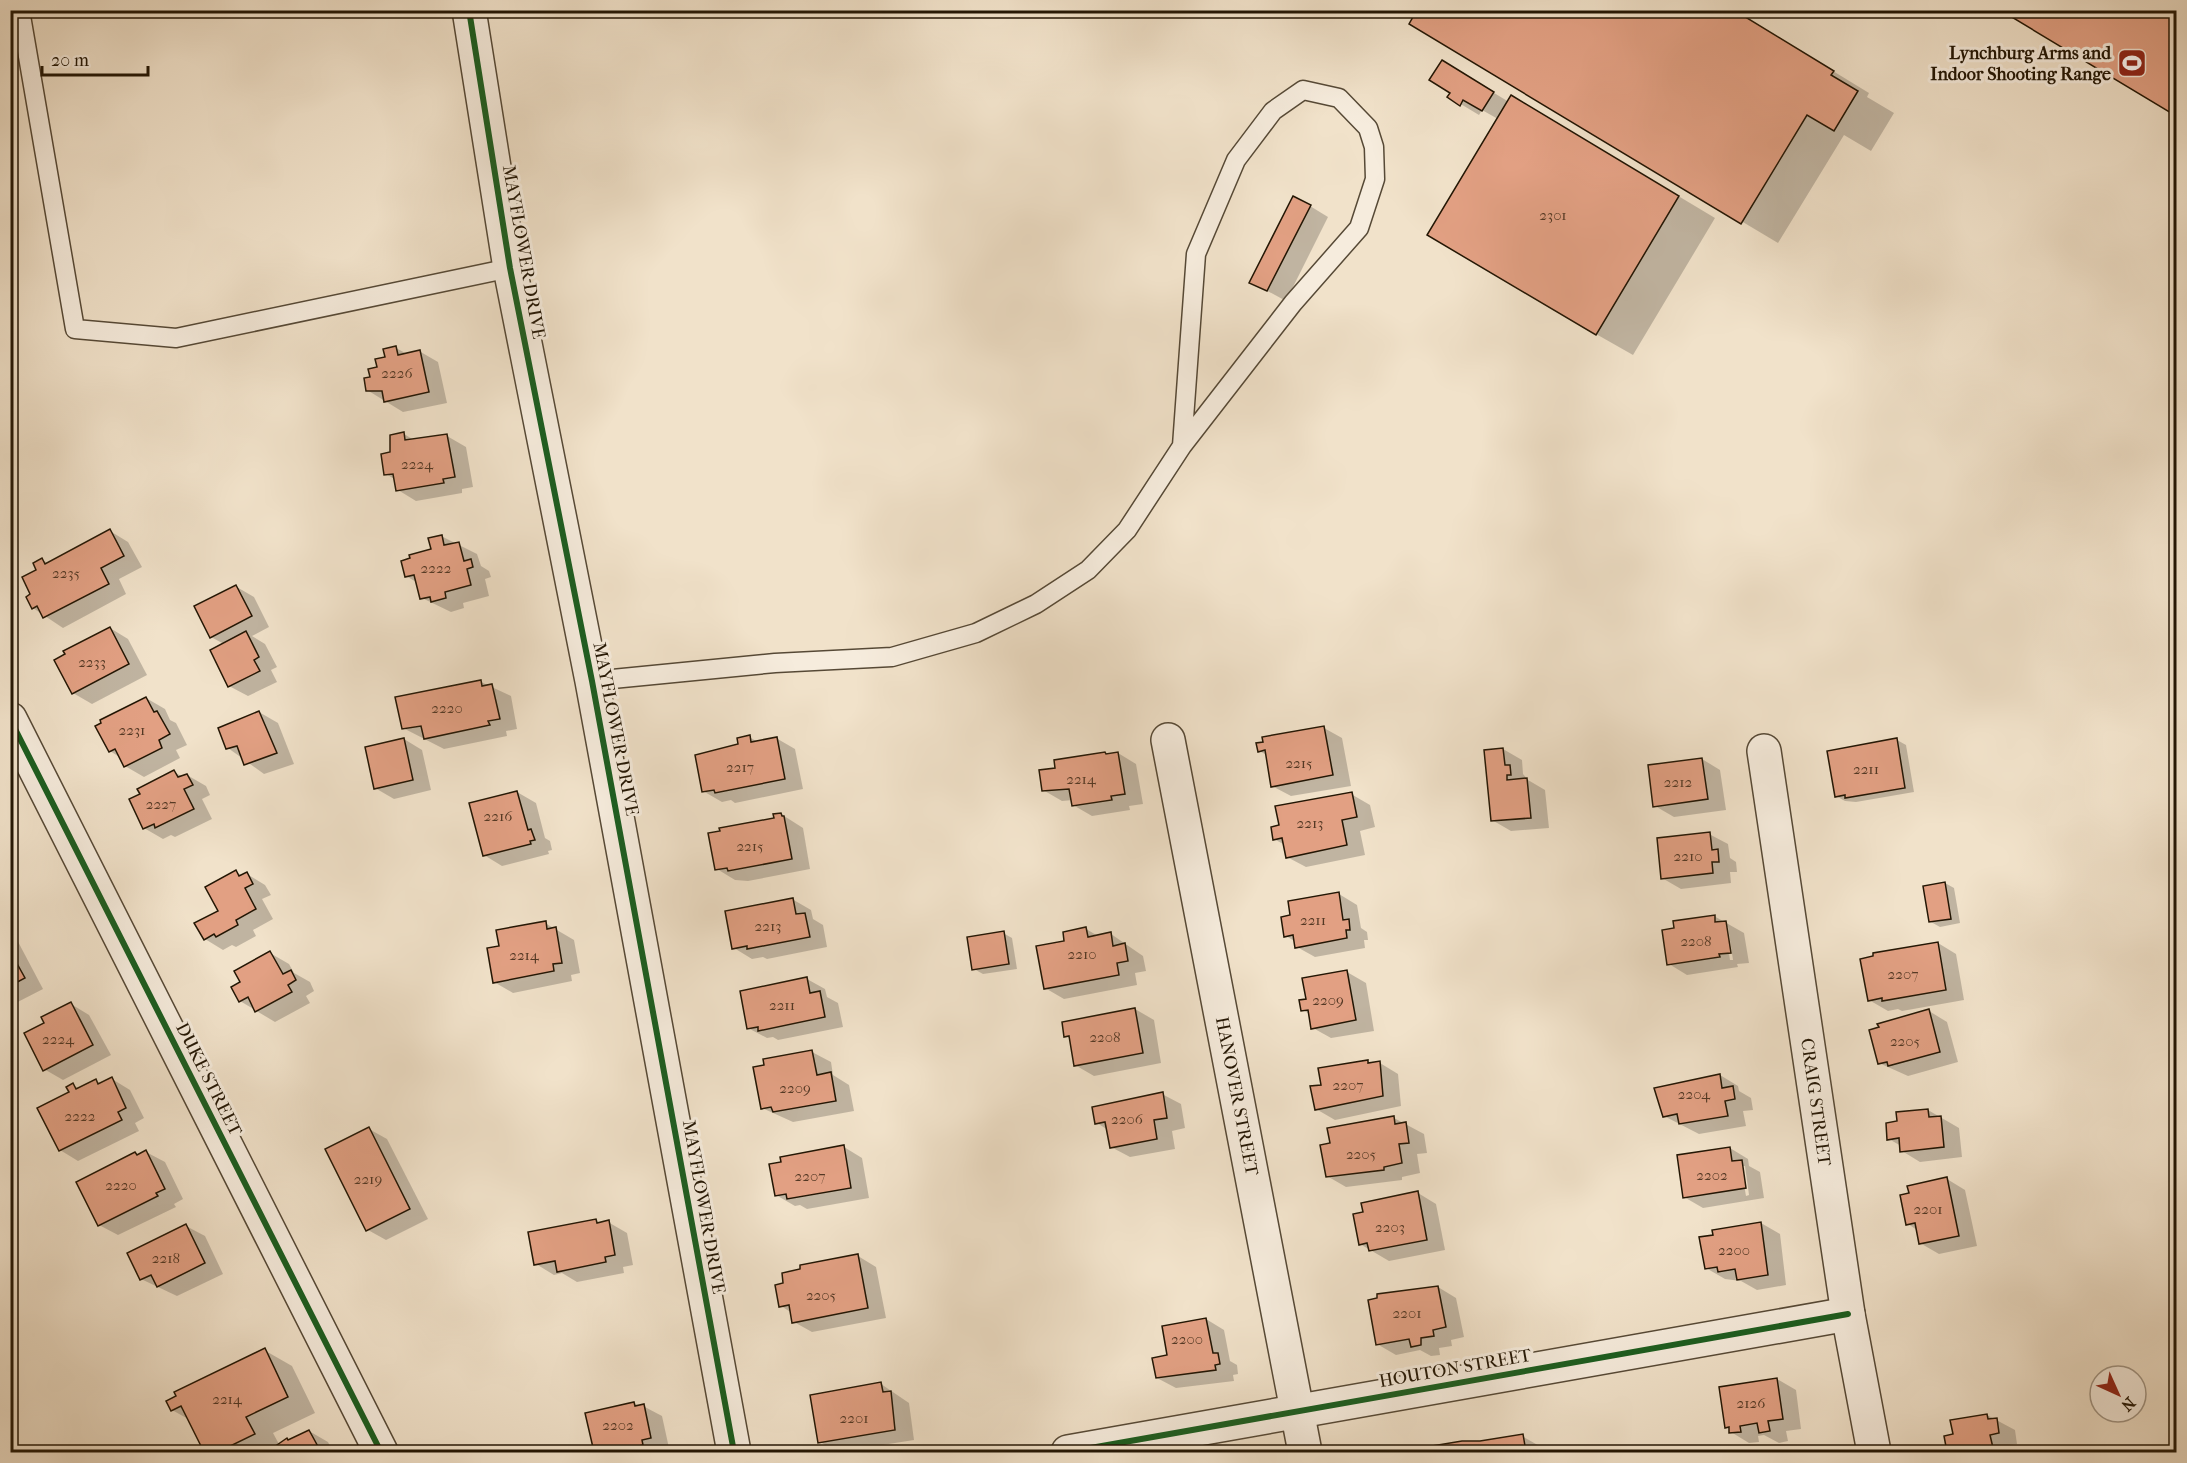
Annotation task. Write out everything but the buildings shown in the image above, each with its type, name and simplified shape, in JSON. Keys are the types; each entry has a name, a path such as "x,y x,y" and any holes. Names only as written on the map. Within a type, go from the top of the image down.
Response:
{"street":[{"name":"MAYFLOWER DRIVE","path":"469,10 510,268 592,681 734,1452"},
{"name":"DUKE STREET","path":"10,719 381,1452"},
{"name":"HANOVER STREET","path":"1168,740 1305,1452"},
{"name":"CRAIG STREET","path":"1764,751 1848,1314 1874,1452"},
{"name":"HOUTON STREET","path":"1068,1452 1848,1314"}],"lane":[{"path":"20,10 75,329 176,338 510,268"},
{"path":"592,681 775,663 892,657 976,633 1036,604 1088,570 1127,530 1182,447 1293,303 1359,228 1375,179 1374,147 1368,128 1339,98 1303,90 1273,111 1236,160 1196,254 1182,447"}],"cycle path":[{"path":"469,10 510,268 592,681 734,1452"},
{"path":"10,719 381,1452"},
{"path":"1068,1452 1848,1314"}],"place":[{"name":"Lynchburg Arms and Indoor Shooting Range","path":"2132,63"}]}
